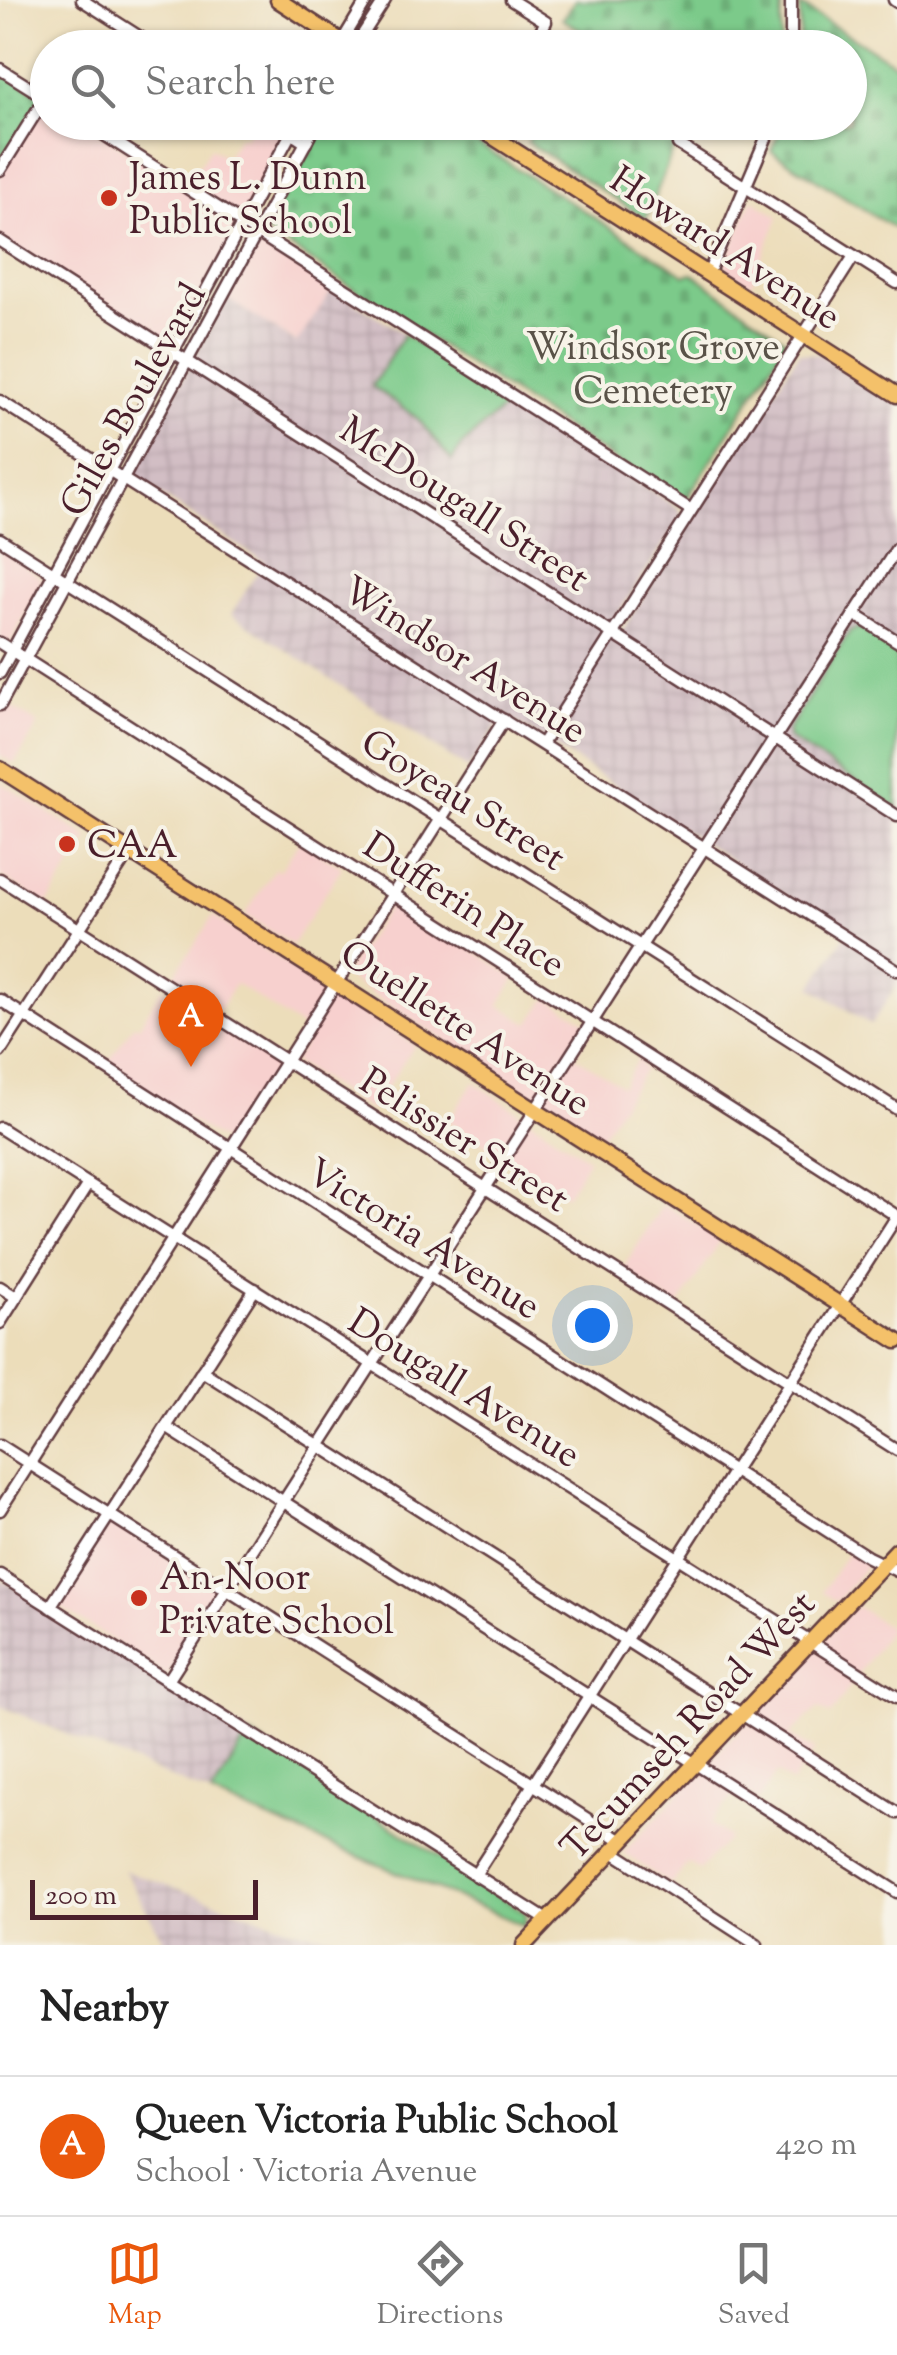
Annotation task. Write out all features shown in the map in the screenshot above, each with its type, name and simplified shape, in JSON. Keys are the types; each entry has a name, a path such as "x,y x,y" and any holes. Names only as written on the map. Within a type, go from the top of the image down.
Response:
{"main road":[{"path":"278,0 322,30"},
{"name":"Howard Avenue","path":"501,140 897,394"},
{"name":"Ouellette Avenue","path":"0,769 897,1341"},
{"name":"Tecumseh Road West","path":"524,1945 812,1642 891,1567 897,1550"}],"street":[{"path":"82,0 128,30"},
{"path":"353,30 367,0"},
{"path":"360,30 385,0"},
{"path":"511,0 546,22 541,30"},
{"path":"790,30 791,0"},
{"path":"0,69 30,88"},
{"path":"0,170 30,123"},
{"path":"112,140 692,510"},
{"name":"Giles Boulevard","path":"0,673 287,140"},
{"name":"Giles Boulevard","path":"0,705 308,140"},
{"path":"708,274 765,140"},
{"path":"678,144 897,284"},
{"name":"McDougall Street","path":"0,241 897,816"},
{"path":"542,744 854,256"},
{"name":"Windsor Avenue","path":"0,401 897,970"},
{"name":"Goyeau Street","path":"0,538 897,1109"},
{"path":"168,1681 897,548"},
{"path":"854,614 897,642"},
{"name":"Dufferin Place","path":"0,643 897,1216"},
{"path":"0,1510 504,720"},
{"path":"0,1052 129,852"},
{"name":"Pelissier Street","path":"0,879 897,1450"},
{"name":"Victoria Avenue","path":"0,1000 868,1557 891,1567"},
{"name":"Victoria Avenue","path":"0,1008 22,1017"},
{"name":"Dougall Avenue","path":"0,1128 897,1697"},
{"path":"0,1323 88,1184"},
{"path":"474,1874 897,1216"},
{"path":"0,1287 16,1297"},
{"path":"50,1607 255,1289"},
{"path":"202,1371 897,1813"},
{"path":"166,1427 897,1892"},
{"path":"0,1445 532,1784 757,1945"},
{"path":"0,1575 547,1920"}],"shaded area":[{"path":"30,123 30,140 111,140 186,187 210,148 226,157 237,140 287,140 174,352 0,241 0,164"},
{"path":"752,199 779,217 751,285 727,271 724,264"},
{"path":"260,240 333,288 298,343 225,298"},
{"path":"333,288 680,509 681,518 611,625 621,632 799,352 820,355 897,403 897,985 871,1025 812,987 846,934 505,715 468,769 231,614 264,562 130,476 226,298 297,343"},
{"path":"0,548 43,579 7,651 0,647"},
{"path":"5,703 39,724 14,764 0,755 0,713"},
{"path":"0,782 89,838 47,905 0,876"},
{"path":"300,840 342,867 292,945 245,915 275,868 280,871"},
{"path":"398,901 516,978 499,1005 529,1023 548,998 584,1020 591,1030 575,1056 622,1086 639,1057 644,1060 640,1065 646,1068 599,1139 347,978 347,968 390,905"},
{"path":"213,916 415,1045 371,1111 293,1062 310,1034 241,987 235,984 217,1013 169,983"},
{"path":"162,988 279,1062 228,1145 105,1066 134,1024 139,1026"},
{"path":"474,1082 589,1159 566,1196 448,1121"},
{"path":"663,1204 721,1240 678,1307 622,1270"},
{"name":"An-Noor Private School","path":"110,1520 222,1591 167,1676 57,1605"},
{"path":"849,1550 868,1564 837,1602 822,1592"},
{"path":"0,1578 249,1734 211,1795 0,1706"},
{"path":"856,1606 890,1628 831,1715 818,1708 790,1735 815,1750 792,1783 777,1773 758,1801 739,1789 710,1823 730,1838 699,1870 688,1863 671,1885 623,1853"},
{"path":"124,1870 293,1929 380,1945 166,1945"}],"green space":[{"path":"575,0 782,0 781,30 581,30 562,19"},
{"path":"800,5 840,30 800,30"},
{"path":"867,46 897,65 897,230 771,151 776,140 867,140"},
{"path":"0,69 30,88 30,120 0,164"},
{"name":"Windsor Grove Cemetery","path":"314,140 472,140 685,275 692,273 787,341 683,505 264,230"},
{"path":"528,140 677,140 646,219"},
{"path":"404,334 509,403 461,446 452,461 418,419 372,386"},
{"path":"868,629 897,648 897,808 788,738 788,730 849,632"},
{"path":"249,1734 526,1913 525,1926 211,1795"}],"place":[{"name":"James L. Dunn Public School","path":"109,198"},
{"name":"CAA","path":"67,844"},
{"name":"Queen Victoria Public School","path":"191,1067"},
{"name":"An-Noor Private School","path":"139,1598"}]}
